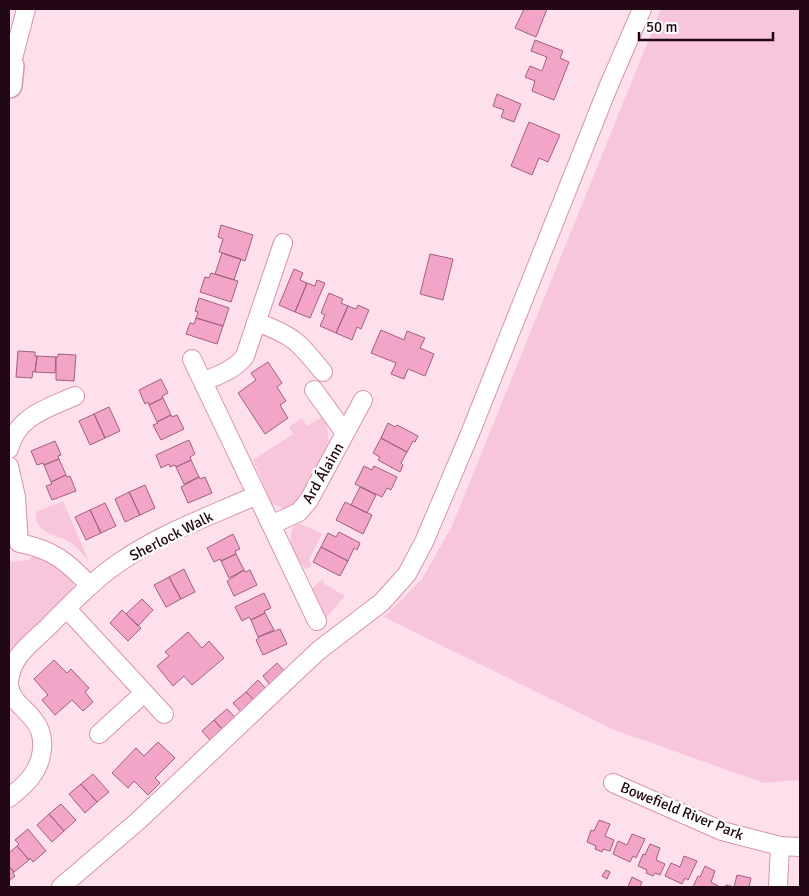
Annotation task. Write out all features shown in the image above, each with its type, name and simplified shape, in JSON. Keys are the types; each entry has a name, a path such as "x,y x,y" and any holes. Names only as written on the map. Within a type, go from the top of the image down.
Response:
{"street":[{"path":"10,72 26,9"},
{"path":"61,887 138,822 318,651 390,595 407,574 424,542 469,436 609,85 642,9"},
{"path":"203,382 240,363 245,356 283,243"},
{"path":"256,322 276,329 295,340 323,372"},
{"path":"192,359 317,621"},
{"name":"Ard Álainn","path":"314,390 345,433"},
{"path":"9,449 15,431 26,420 75,396"},
{"name":"Ard Álainn","path":"272,526 299,512 304,507 363,400"},
{"path":"9,466 16,497 14,543 38,547 60,558 90,586"},
{"name":"Sherlock Walk","path":"9,798 26,783 35,771 41,754 42,740 39,726 13,698 9,683 11,667 16,660 90,586 116,564 141,548 257,495"},
{"path":"67,609 164,714"},
{"path":"98,734 144,693"},
{"name":"Bowefield River Park","path":"613,783 722,831 780,846 800,847"},
{"path":"778,887 780,846"}],"shaded area":[{"path":"661,9 800,9 800,780 764,783 612,729 384,617 422,579 452,526"},
{"path":"322,417 327,425 329,442 326,453 301,497 291,505 283,508 272,504 253,460 293,434 289,427 302,418 307,426"},
{"path":"63,501 88,559 73,545 47,532 38,525 36,512"},
{"path":"297,523 322,534 309,560 312,566 307,569 297,559 292,548 291,533"},
{"path":"34,555 64,570 72,580 74,587 68,596 9,654 9,562 29,560"},
{"path":"324,579 323,583 345,596 326,618 312,591 315,585"}],"building":[{"path":"524,9 547,9 536,37 515,28"},
{"path":"535,40 563,51 560,58 569,62 554,100 532,91 535,81 525,77 530,66 542,71 547,57 531,51"},
{"path":"497,94 521,104 514,122 501,117 504,110 493,106"},
{"path":"529,122 560,135 548,162 539,158 532,175 511,166"},
{"path":"221,225 253,235 245,261 219,252 223,239 218,237"},
{"path":"222,253 241,259 234,280 215,274"},
{"path":"430,254 453,259 443,300 420,294"},
{"path":"294,269 303,273 300,280 307,283 295,312 279,305"},
{"path":"211,273 238,281 231,302 200,292 205,277 209,278"},
{"path":"317,280 325,283 310,318 295,312 307,283 315,286"},
{"path":"329,293 343,299 341,303 348,306 336,333 320,326 325,315 321,313"},
{"path":"199,298 229,308 223,326 196,318 198,312 195,311"},
{"path":"358,305 369,310 361,329 357,327 352,340 336,333 348,306 356,309"},
{"path":"196,318 223,326 217,344 186,334 190,323 194,324"},
{"path":"381,330 404,340 407,331 425,338 420,348 434,354 425,376 408,369 404,379 391,374 396,363 371,353"},
{"path":"18,351 35,352 35,356 37,356 35,372 33,371 32,378 16,377"},
{"path":"58,354 76,355 74,381 56,380 56,357 58,357"},
{"path":"37,356 56,357 55,373 35,372"},
{"path":"268,362 282,383 277,387 286,401 280,405 288,418 265,434 238,393 256,380 251,373"},
{"path":"161,379 168,393 162,396 163,398 149,405 148,402 145,404 139,390"},
{"path":"163,398 171,415 157,422 149,405"},
{"path":"109,407 120,431 105,438 94,414"},
{"path":"94,414 105,438 90,445 79,421"},
{"path":"171,415 172,417 177,415 184,429 161,440 153,425"},
{"path":"388,423 395,427 397,425 418,436 407,452 381,438"},
{"path":"381,438 407,452 401,463 403,465 400,472 378,460 380,457 373,453"},
{"path":"189,440 195,454 190,457 191,460 176,467 175,465 170,467 169,464 161,468 156,455"},
{"path":"55,441 61,455 58,456 59,459 44,465 43,463 37,465 31,451"},
{"path":"59,459 66,475 51,482 44,465"},
{"path":"191,460 199,477 184,484 176,467"},
{"path":"364,466 372,470 374,466 397,477 391,490 387,488 382,497 355,484"},
{"path":"66,475 67,477 70,476 76,491 52,500 46,486"},
{"path":"199,477 200,479 205,477 212,493 188,503 181,487"},
{"path":"145,485 155,508 140,515 129,492"},
{"path":"360,487 376,495 367,513 351,505"},
{"path":"129,492 140,515 125,522 115,499"},
{"path":"345,502 372,515 363,534 336,520"},
{"path":"105,503 116,526 101,533 90,510"},
{"path":"90,510 101,533 86,540 75,517"},
{"path":"339,532 360,543 357,550 354,548 348,561 321,547 328,533 336,537"},
{"path":"233,534 240,549 235,551 236,554 214,562 207,548"},
{"path":"321,547 348,561 340,576 313,562"},
{"path":"236,554 244,570 229,578 221,561"},
{"path":"184,569 195,592 181,599 169,577"},
{"path":"244,570 245,572 250,570 257,585 234,596 227,581"},
{"path":"169,577 181,599 166,607 154,585"},
{"path":"264,593 271,608 251,620 249,617 242,621 235,607"},
{"path":"142,599 153,610 138,626 126,614"},
{"path":"122,610 141,628 128,641 110,623"},
{"path":"265,613 274,630 258,637 251,620"},
{"path":"280,629 287,644 263,655 256,640 258,637"},
{"path":"188,632 202,648 209,641 224,658 192,685 184,676 173,686 157,666 169,656 165,652"},
{"path":"54,660 67,673 71,669 89,688 85,692 93,702 83,711 72,700 55,715 42,700 48,695 34,679"},
{"path":"277,663 286,673 271,686 263,676"},
{"path":"258,680 267,690 255,701 246,692"},
{"path":"246,692 255,701 242,713 233,703"},
{"path":"227,709 236,718 223,730 214,720"},
{"path":"214,720 223,730 211,741 202,731"},
{"path":"158,742 175,758 155,778 160,783 148,795 134,781 128,788 112,773 136,748 144,756"},
{"path":"93,774 109,792 97,802 81,784"},
{"path":"81,784 97,802 85,813 69,794"},
{"path":"61,804 76,820 64,831 49,814"},
{"path":"49,814 64,831 52,842 37,825"},
{"path":"599,820 610,824 605,836 614,840 610,851 603,849 602,852 595,849 596,846 587,842 591,830 594,831"},
{"path":"28,829 46,851 33,862 17,846 19,844 15,840"},
{"path":"632,834 645,839 636,858 633,856 630,862 613,854 618,841 627,845"},
{"path":"650,844 660,848 656,860 665,864 660,875 655,873 653,876 646,873 647,870 638,866"},
{"path":"17,846 29,860 14,872 9,866 9,853"},
{"path":"684,856 697,861 688,880 685,878 682,884 665,876 671,863 680,867"},
{"path":"9,866 15,876 9,881"},
{"path":"705,866 715,871 711,882 720,887 693,887"},
{"path":"606,870 610,872 607,879 602,876"},
{"path":"737,875 751,878 749,887 734,887"},
{"path":"632,877 642,882 640,887 628,887"}]}
